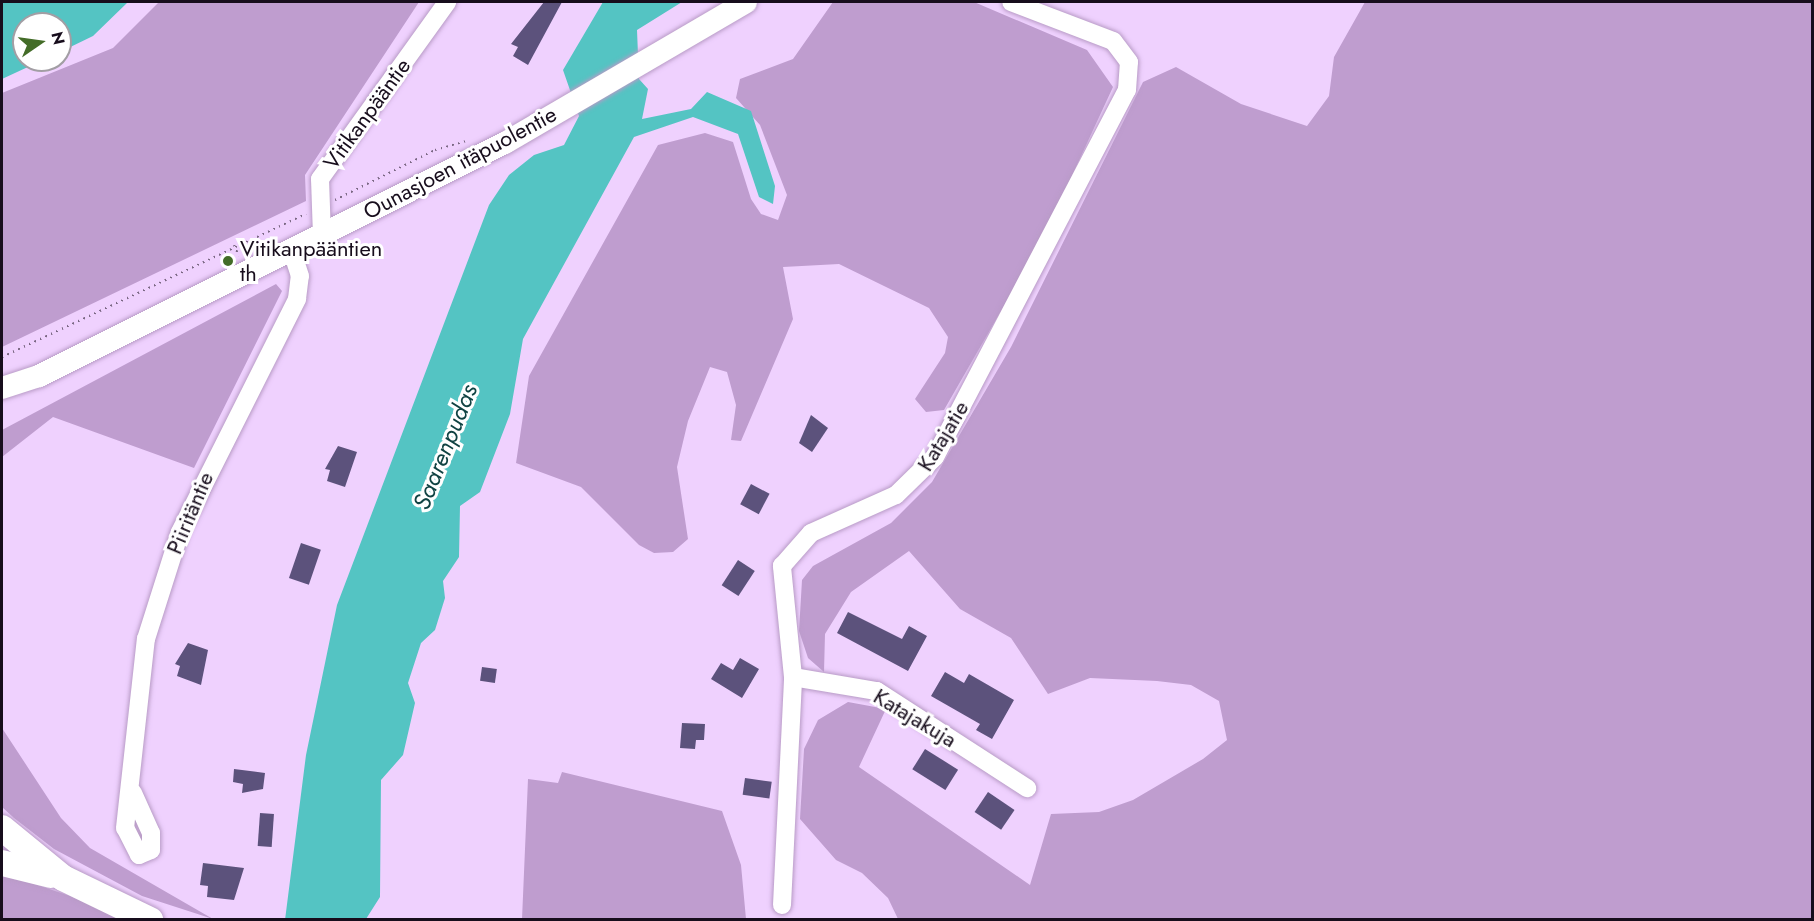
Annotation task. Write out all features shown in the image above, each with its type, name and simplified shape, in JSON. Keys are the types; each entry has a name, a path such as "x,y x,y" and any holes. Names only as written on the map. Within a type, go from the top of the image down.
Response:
{"highway":[{"path":"2,828 63,878"},
{"path":"2,863 63,878 150,920"}],"main road":[{"name":"Ounasjoen itäpuolentie","path":"2,388 39,376 292,252 505,143 746,2"},
{"name":"Ounasjoen itäpuolentie","path":"2,402 39,376"}],"street":[{"name":"Vitikanpääntie","path":"322,236 317,209 320,179 447,2"},
{"name":"Katajatie","path":"782,906 793,677 782,566 792,549 811,533 896,495 935,457 1127,90 1129,62 1113,41 1011,2"},
{"name":"Piiritäntie","path":"133,793 140,679 161,585 214,457 297,299 300,276 292,252"},
{"name":"Katajakuja","path":"793,677 877,691 1027,788"}],"path":[{"path":"2,357 234,245 317,209 435,150 475,138"},
{"path":"228,261 239,256 234,245"}],"shaded area":[{"path":"159,2 419,2 305,175 306,201 2,347 2,93 54,72 72,72 72,65 113,48"},
{"path":"833,2 974,2 1087,50 1113,87 1044,236 944,410 926,412 915,399 945,353 948,337 929,308 839,264 783,267 793,319 741,441 731,440 736,405 727,372 710,367 688,421 677,467 688,539 673,552 654,553 639,545 581,487 516,463 529,376 658,145 705,133 733,142 751,199 761,214 778,220 787,195 760,125 736,98 740,79 793,59"},
{"path":"1365,2 1812,2 1812,919 898,919 888,898 862,873 836,860 800,819 804,749 818,720 848,702 886,709 859,767 1030,885 1051,814 1099,812 1133,800 1203,759 1227,740 1219,701 1191,685 1090,678 1048,694 1011,638 960,609 909,551 851,592 825,634 824,672 808,658 799,631 802,580 813,566 891,523 932,482 1011,347 1143,82 1176,67 1241,104 1307,126 1329,96 1334,57"},
{"path":"276,284 282,291 194,468 53,417 2,457 2,430"},
{"path":"2,728 61,818 90,848 213,919 142,896 54,849 14,818 2,807"},
{"path":"562,772 722,811 741,865 746,919 522,919 528,779 558,783"},
{"path":"2,873 70,896 131,920 2,920"}],"water":[{"path":"2,2 128,2 93,36 72,46 72,12 12,12 12,72 17,72 2,79"},
{"name":"Saarenpudas","path":"603,2 682,2 637,30 639,79 648,89 642,119 691,109 707,92 751,111 775,186 773,204 759,197 738,134 693,117 634,137 523,339 510,414 480,492 460,506 459,557 443,581 445,598 435,630 421,643 408,683 415,703 403,755 381,780 380,897 366,919 285,920 306,755 337,605 489,205 509,175 534,155 564,145 579,116 563,70"}],"building":[{"path":"544,2 562,2 528,65 513,56 518,47 511,44"},
{"path":"811,415 828,428 812,452 799,443"},
{"path":"338,446 357,452 345,487 327,481 330,470 325,469"},
{"path":"751,484 770,494 759,514 740,504"},
{"path":"301,543 321,550 309,585 289,578"},
{"path":"738,560 755,571 738,596 722,585"},
{"path":"848,612 902,639 909,626 927,636 908,671 837,633"},
{"path":"188,643 208,650 201,685 177,676 180,666 175,664"},
{"path":"740,658 759,669 742,698 711,679 721,663 733,670"},
{"path":"482,667 497,669 495,683 480,681"},
{"path":"945,672 964,683 969,674 1014,700 992,739 976,730 980,724 931,696"},
{"path":"682,723 705,724 704,740 696,740 695,749 680,748"},
{"path":"925,749 958,770 945,790 912,769"},
{"path":"234,769 265,773 263,789 242,793 243,784 233,782"},
{"path":"745,778 772,782 769,799 743,795"},
{"path":"988,792 1015,810 1001,830 975,812"},
{"path":"260,813 274,814 272,847 258,846"},
{"path":"203,863 244,868 234,900 207,897 208,886 200,885"}],"place":[{"name":"Vitikanpääntien th","path":"228,261"}]}
